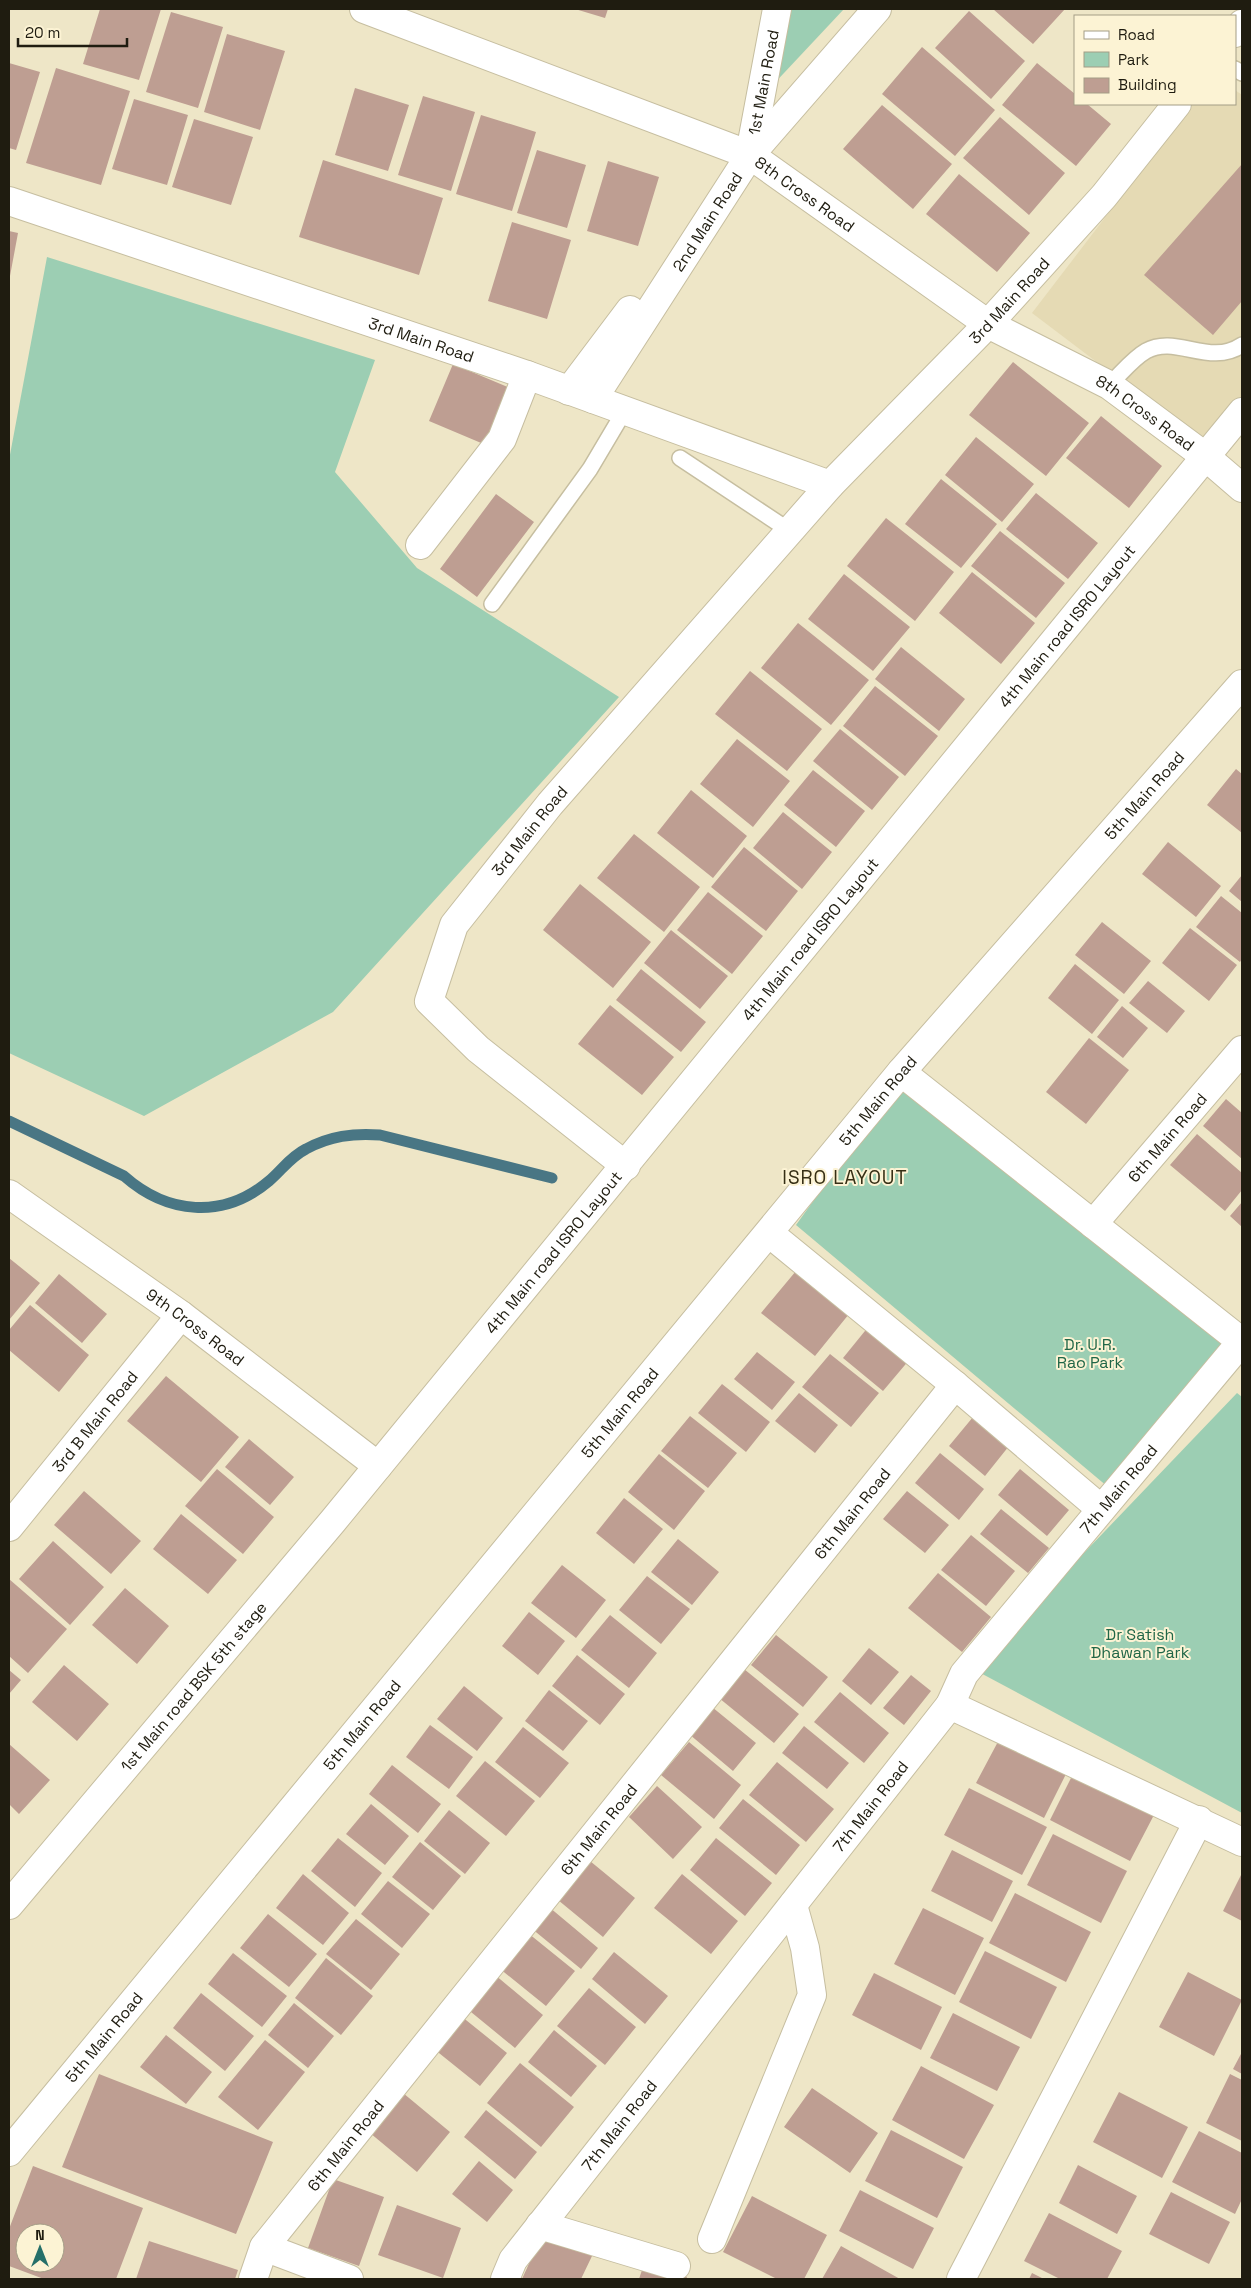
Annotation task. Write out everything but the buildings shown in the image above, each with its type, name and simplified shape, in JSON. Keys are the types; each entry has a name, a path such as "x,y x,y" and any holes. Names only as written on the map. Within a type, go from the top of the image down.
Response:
{"street":[{"name":"8th Cross Road","path":"364,9 750,155 988,324 1109,385 1206,457 1242,488"},
{"name":"1st Main Road","path":"750,155 777,9"},
{"name":"2nd Main Road","path":"581,395 750,155 877,9"},
{"name":"3rd Main Road","path":"626,1166 478,1049 429,1001 454,925 550,804 790,531 830,486 988,324 1104,196 1177,105"},
{"name":"3rd Main Road","path":"9,201 527,375 830,486"},
{"path":"420,545 502,439 527,375"},
{"name":"4th Main road ISRO Layout","path":"378,1466 626,1166 1242,412"},
{"name":"5th Main Road","path":"9,2152 901,1072 1242,684"},
{"name":"6th Main Road","path":"1093,1224 1242,1050"},
{"path":"901,1072 1242,1341"},
{"name":"9th Cross Road","path":"9,1194 181,1316 378,1466"},
{"path":"769,1233 1101,1509"},
{"name":"3rd B Main Road","path":"9,1527 181,1316"},
{"name":"7th Main Road","path":"505,2279 513,2260 540,2225 950,1706 964,1674 1242,1341"},
{"name":"6th Main Road","path":"254,2279 264,2247 954,1385"},
{"name":"1st Main road BSK 5th stage","path":"9,1905 378,1466"},
{"path":"950,1706 1242,1842"},
{"path":"961,2279 1198,1820"},
{"path":"712,2239 812,1995 805,1948 793,1905"},
{"path":"540,2225 676,2266"},
{"path":"264,2247 348,2279"}],"lane":[{"path":"1109,385 1145,352 1159,346 1209,354 1225,354 1242,346"},
{"path":"492,604 590,469 625,410"},
{"path":"680,458 790,531"}],"shaded area":[{"path":"1236,91 1242,95 1242,396 1205,444 1032,313 1191,105 1236,105"}],"green space":[{"path":"788,9 844,9 769,89"},
{"path":"47,257 375,360 335,472 417,568 619,697 333,1012 144,1116 9,1053 9,460"},
{"name":"Dr. U.R. Rao Park","path":"902,1078 1230,1348 1108,1487 796,1225"},
{"name":"Dr Satish Dhawan Park","path":"1237,1393 1242,1397 1242,1813 973,1669"}],"waterway":[{"path":"9,1121 124,1176 141,1189 158,1198 177,1205 195,1207 214,1207 233,1202 251,1194 269,1181 300,1152 324,1141 351,1135 380,1135 552,1178"}],"district":[{"name":"ISRO LAYOUT","path":"845,1177"}]}
